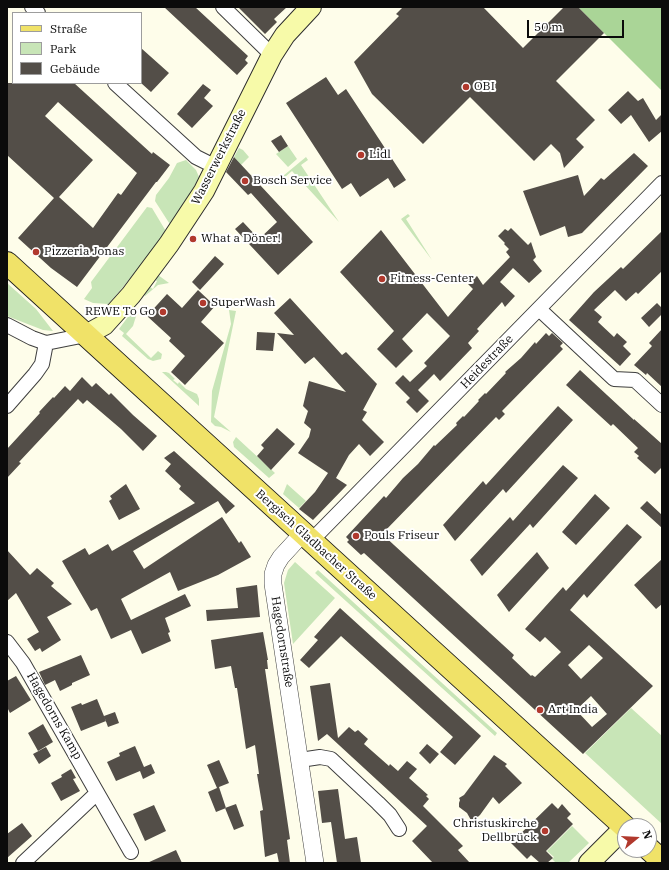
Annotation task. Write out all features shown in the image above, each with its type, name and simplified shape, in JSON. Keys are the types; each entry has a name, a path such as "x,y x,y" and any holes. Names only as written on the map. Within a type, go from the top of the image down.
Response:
{"main road":[{"name":"Wasserwerkstraße","path":"86,335 104,325 130,295 169,244 194,207 216,168 272,55 285,35 311,7"},
{"name":"Bergisch Gladbacher Straße","path":"7,263 617,820"},
{"path":"589,863 617,835"}],"street":[{"path":"223,7 272,55"},
{"path":"116,84 196,157 216,168"},
{"name":"Heidestraße","path":"307,537 539,309 662,183"},
{"path":"539,309 614,379 635,380 662,405"},
{"path":"7,325 32,338 46,343 86,335"},
{"path":"7,406 36,374 42,364 46,343"},
{"name":"Hagedornstraße","path":"307,537 281,557 273,574 274,591 315,863"},
{"name":"Hagedorns Kamp","path":"7,642 23,663 131,852"},
{"path":"300,760 320,757 331,759 390,815 399,829"},
{"path":"23,863 97,793"}],"green space":[{"path":"578,7 662,7 662,91"},
{"path":"288,146 297,159 288,167 276,154"},
{"path":"239,148 249,157 241,165 234,157"},
{"path":"306,157 308,160 301,165 339,222 292,171 285,177 283,176"},
{"path":"186,160 196,170 199,177 171,226 155,201 156,195 169,178 177,163"},
{"path":"147,207 152,208 167,233 108,304 93,303 84,299 92,288 91,282"},
{"path":"408,214 410,216 406,219 432,260 401,219"},
{"path":"158,275 169,283 158,285 145,296 144,295 150,287 153,289"},
{"path":"7,283 36,309 53,331 43,330 7,316"},
{"path":"133,310 137,313 133,326 126,334 151,358 158,351 162,354 161,359 153,361 148,359 122,336 124,333 119,329"},
{"path":"229,310 236,311 214,417 231,432 215,426 211,422 212,391 231,324"},
{"path":"162,372 169,373 175,379 173,380 178,384 179,382 186,389 197,394 199,406"},
{"path":"236,437 275,473 269,478 234,447 233,442"},
{"path":"287,484 306,501 299,508 283,494"},
{"path":"295,562 335,598 293,644 284,583 288,570"},
{"path":"318,570 497,733 495,736 315,573"},
{"path":"631,708 662,736 662,824 657,818 585,753"},
{"path":"572,826 589,843 568,863 556,863 552,859 554,857 547,851"}],"building":[{"path":"164,7 195,7 248,56 245,60 248,63 237,75"},
{"path":"238,7 287,7 274,19 277,22 265,34"},
{"name":"OBI","path":"403,7 483,7 523,48 564,7 578,7 604,33 556,81 595,120 576,139 584,147 564,168 560,153 551,144 534,161 470,97 423,144 372,94 354,62 399,16 396,14"},
{"path":"142,49 169,73 151,92 142,84"},
{"name":"Lidl","path":"326,77 338,95 346,89 406,180 394,188 388,178 360,197 351,183 342,189 286,103"},
{"path":"7,83 75,84 152,154 153,152 170,165 77,287 51,268 18,238 54,198 7,155","holes":["58,102 137,173 121,195 118,193 93,228 59,197 93,160 45,116"]},
{"path":"203,84 211,90 204,98 213,106 192,128 177,114"},
{"path":"628,91 638,101 643,98 656,120 662,114 662,131 649,142 631,115 621,124 608,110"},
{"path":"281,135 288,146 279,152 271,141"},
{"path":"634,153 648,166 582,233 568,237 565,226 540,236 523,191 578,175 584,196 601,178 604,180"},
{"path":"234,157 313,242 278,275 235,229 243,222 259,239 277,222 251,193 248,195 226,172"},
{"path":"511,228 528,245 531,242 536,257 533,260 542,271 529,283 513,268 500,282 515,296 505,307 502,302 477,329 479,331 468,343 472,348 440,381 434,374 418,390 429,401 417,413 406,402 410,398 395,383 403,375 410,382 427,366 424,363 450,336 427,313 402,339 413,351 396,368 377,349 394,331 340,272 381,230 448,317 473,289 468,284 477,276 483,285 510,257 506,252 509,249 498,236 505,229 508,231"},
{"path":"662,231 662,271 638,294 636,292 626,301 615,290 594,310 602,317 598,322 614,337 617,333 627,342 623,346 631,354 620,366 569,320 594,292 621,267 623,269"},
{"path":"215,256 224,264 200,290 192,282"},
{"path":"198,290 215,306 201,322 224,343 185,385 171,372 185,356 169,341 171,338 147,316 167,294 182,308"},
{"path":"290,298 342,355 346,352 377,384 363,410 367,412 362,420 384,442 370,456 359,444 349,455 336,478 347,485 313,520 299,509 315,492 328,473 298,453 309,437 311,429 304,423 308,411 303,406 309,381 346,392 314,357 305,364 277,333 294,335 274,313"},
{"path":"657,303 662,308 662,314 649,327 641,318"},
{"path":"662,329 662,387 647,373 646,375 634,365 652,346 649,343"},
{"path":"257,332 275,333 273,351 256,350"},
{"path":"546,333 549,336 552,333 563,343 560,346 563,349 502,411 505,414 499,420 496,417 382,534 514,655 512,658 531,676 532,675 535,677 561,652 545,637 540,642 525,629 563,587 566,591 627,524 642,537 587,598 584,594 570,610 653,686 583,754 364,553 361,555 347,542 349,540 346,537 384,496 386,498 434,445 435,446 457,425 456,423 463,416 464,417 479,401 478,400 485,393 486,394 506,373 505,372 521,358 535,342 536,344","holes":["589,645 603,658 581,679 568,665","591,696 607,714 592,727 576,710"]},
{"path":"580,370 662,444 662,467 655,474 637,458 639,456 634,452 638,448 613,424 611,426 566,385"},
{"path":"82,377 92,387 96,383 109,395 111,393 157,436 143,451 121,429 87,400 83,404 78,399 19,462 21,463 7,478 7,449 53,397 54,398 65,386 70,391"},
{"path":"558,406 573,420 506,493 503,489 455,541 443,525 483,481 486,485"},
{"path":"277,428 295,444 271,470 257,456 264,448 261,445"},
{"path":"174,451 235,506 226,514 218,501 133,551 144,569 222,517 239,543 241,541 251,557 218,575 178,591 170,572 121,599 131,620 185,594 191,606 165,618 170,632 168,633 171,641 142,654 131,630 111,639 97,608 91,611 62,561 85,548 89,555 108,544 112,551 195,503 179,489 181,486 165,471 171,464 164,458"},
{"path":"563,465 578,478 533,528 530,524 482,576 470,560 510,517 513,521"},
{"path":"126,484 140,509 119,520 109,501 112,499 110,496"},
{"path":"595,494 610,508 576,545 562,532"},
{"path":"647,501 662,515 662,528 640,508"},
{"path":"7,550 30,575 37,568 54,583 51,586 72,604 47,617 61,640 42,652 40,648 35,651 27,639 39,632 16,593 7,601"},
{"path":"537,552 549,568 509,612 497,595"},
{"path":"662,559 662,604 656,609 634,585"},
{"path":"257,585 260,617 207,621 206,610 238,608 236,588"},
{"path":"340,608 481,736 455,765 440,752 453,737 341,636 309,668 300,660 318,640 314,637"},
{"path":"263,632 268,660 268,669 265,669 290,839 287,840 290,863 279,863 277,853 265,857 260,811 263,810 257,774 259,774 255,745 246,749 237,688 235,688 231,666 215,669 211,640"},
{"path":"81,655 90,675 72,683 72,685 60,691 55,680 45,685 39,672"},
{"path":"16,676 31,700 10,713 7,707 7,681"},
{"path":"330,683 338,738 349,727 355,732 358,730 368,739 364,744 389,766 390,764 398,771 407,761 417,769 409,778 428,795 426,796 429,799 423,806 463,846 458,850 470,863 433,863 412,841 427,826 327,734 318,741 310,686"},
{"path":"97,699 106,721 81,731 71,707 81,703 82,705"},
{"path":"115,712 119,723 108,727 104,716"},
{"path":"43,724 53,742 38,751 28,733"},
{"path":"427,744 439,754 430,764 419,753"},
{"path":"135,746 144,767 151,764 155,773 143,779 140,771 116,781 107,762 120,756 119,753"},
{"path":"46,747 51,756 39,764 33,754"},
{"path":"494,755 507,764 505,766 522,783 499,804 493,797 480,815 472,822 467,813 459,807 459,798 464,795"},
{"path":"219,760 229,783 219,787 226,808 216,812 208,792 217,788 207,765"},
{"path":"71,769 76,778 73,779 80,791 61,801 51,783 62,777 61,775"},
{"path":"338,789 345,839 357,837 361,863 337,863 331,822 322,823 318,791"},
{"name":"Christuskirche Dellbrück","path":"552,803 558,809 562,804 571,814 567,818 573,824 546,851 553,858 547,863 540,863 531,855 527,859 511,843"},
{"path":"236,804 244,826 234,830 225,808"},
{"path":"154,805 166,831 145,841 133,814"},
{"path":"22,823 32,836 7,858 7,834"},
{"path":"176,850 182,863 147,863"}],"place":[{"name":"OBI","path":"466,87"},
{"name":"Lidl","path":"361,155"},
{"name":"Bosch Service","path":"245,181"},
{"name":"What a Döner!","path":"193,239"},
{"name":"Pizzeria Jonas","path":"36,252"},
{"name":"Fitness-Center","path":"382,279"},
{"name":"SuperWash","path":"203,303"},
{"name":"REWE To Go","path":"163,312"},
{"name":"Pouls Friseur","path":"356,536"},
{"name":"Art India","path":"540,710"},
{"name":"Christuskirche Dellbrück","path":"545,831"}]}
